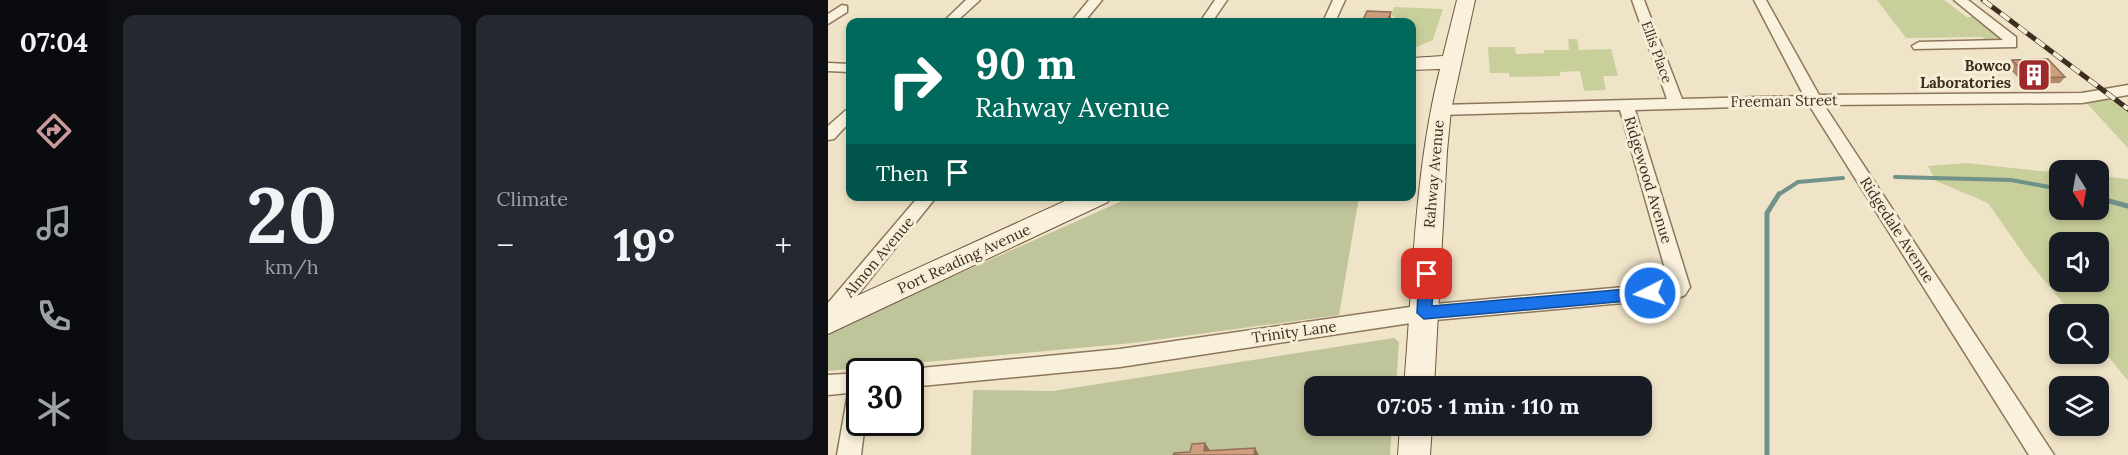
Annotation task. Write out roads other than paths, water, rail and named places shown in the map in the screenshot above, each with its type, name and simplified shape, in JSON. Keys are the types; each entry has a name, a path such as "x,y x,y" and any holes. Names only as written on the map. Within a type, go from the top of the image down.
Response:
{"street":[{"path":"954,18 974,0"},
{"path":"1080,18 1096,0"},
{"path":"1209,18 1221,0"},
{"path":"1331,18 1339,0"},
{"name":"Rahway Avenue","path":"1420,376 1434,162 1440,110 1466,0"},
{"name":"Ellis Place","path":"1638,0 1676,104"},
{"name":"Ridgedale Avenue","path":"1760,0 1815,100 2042,455"},
{"path":"1919,46 2011,44 2006,35 1960,0"},
{"path":"828,20 842,9"},
{"path":"1416,64 1451,62"},
{"path":"828,67 846,68"},
{"name":"Freeman Street","path":"1440,110 1815,100 2082,98 2128,90"},
{"name":"Ridgewood Avenue","path":"1626,105 1680,287 1678,290"},
{"path":"828,135 846,118"},
{"name":"Almon Avenue","path":"828,317 925,201"},
{"name":"Port Reading Avenue","path":"828,322 1087,201"},
{"name":"Trinity Lane","path":"924,377 1120,358 1424,313 1678,290"},
{"path":"828,385 846,384"},
{"path":"849,455 852,436"},
{"path":"1414,455 1415,436"}],"waterway":[{"path":"1895,177 2011,180 2049,187"},
{"path":"1779,195 1798,182 1843,178"},
{"path":"1767,455 1767,213 1779,195"},
{"path":"2109,201 2128,206"}],"railway":[{"path":"1983,0 2128,109"}],"place":[{"name":"Bowco Laboratories","path":"2034,75"}]}
